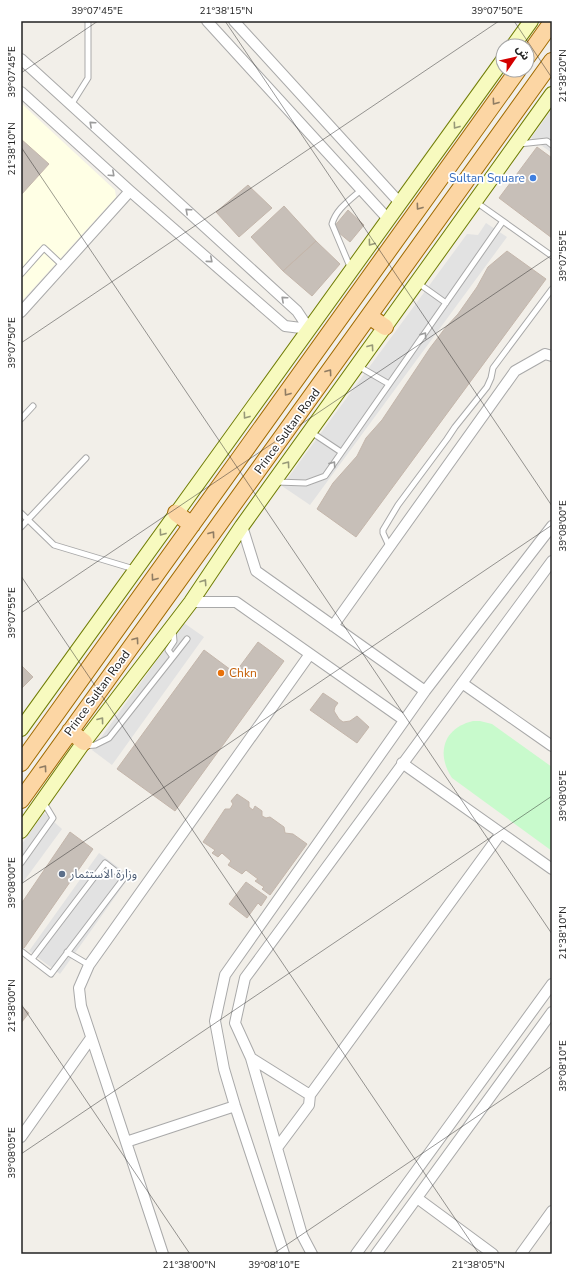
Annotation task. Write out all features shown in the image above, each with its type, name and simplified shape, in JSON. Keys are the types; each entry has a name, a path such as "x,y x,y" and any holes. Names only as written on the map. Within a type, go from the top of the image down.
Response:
{"main road":[{"path":"519,38 531,21"},
{"path":"535,46 552,22"},
{"name":"Prince Sultan Road","path":"21,800 552,61"},
{"path":"21,729 495,71"},
{"name":"Prince Sultan Road","path":"21,764 512,78"},
{"path":"21,831 83,744 191,602 273,482 552,94"},
{"path":"369,316 385,327"},
{"path":"176,513 192,525"},
{"path":"70,731 83,744"}],"street":[{"path":"207,21 388,219"},
{"path":"234,21 400,203"},
{"path":"21,59 297,311 309,328"},
{"path":"21,92 130,191 285,326 309,328"},
{"path":"21,312 130,191"},
{"path":"333,626 515,371 545,354 552,356"},
{"path":"242,526 256,571 425,691"},
{"path":"284,1254 224,1069 216,1021 225,975 425,691 552,526"},
{"path":"312,1254 302,1235 251,1058 235,1023 245,978 552,561"},
{"path":"191,602 236,602 404,720"},
{"path":"163,1254 91,1038 81,1006 79,988 89,965 310,654"},
{"path":"462,683 552,746"},
{"path":"402,763 552,869"},
{"path":"277,1148 309,1105 310,1095 501,833"},
{"path":"356,1254 552,984"},
{"path":"376,1254 552,1012"},
{"path":"21,1137 91,1038"},
{"path":"251,1058 310,1095"},
{"path":"126,1142 235,1106"},
{"path":"417,1198 493,1254"},
{"path":"521,1254 552,1211"}],"lane":[{"path":"71,104 88,78 88,21"},
{"path":"516,144 547,141 552,145"},
{"path":"352,270 332,224 333,218 339,210 361,190"},
{"path":"475,202 552,256"},
{"path":"273,482 306,483 325,476 503,221"},
{"path":"21,274 44,248 63,266"},
{"path":"417,283 446,303"},
{"path":"390,546 383,533 383,530 398,505 455,427 487,387 493,368 552,289"},
{"path":"358,365 389,384"},
{"path":"21,419 33,406"},
{"path":"310,432 342,452"},
{"path":"21,527 86,458"},
{"path":"21,513 54,545 136,570"},
{"path":"172,626 174,641 168,650 173,657"},
{"path":"83,744 95,745 109,738 187,639"},
{"path":"21,863 53,818 42,801"},
{"path":"21,951 51,974 124,878 105,863 32,959"},
{"path":"67,952 89,965"}],"shaded area":[{"path":"21,103 115,190 116,197 21,302"},
{"path":"552,109 552,153 531,138"},
{"path":"486,223 507,237 310,505 282,486 467,234 478,235"},
{"path":"184,623 204,637 112,765 92,750"},
{"path":"44,813 62,829 21,885 21,845"},
{"path":"99,853 130,876 60,974 29,951"}],"green space":[{"path":"473,721 492,724 552,767 552,851 452,778 444,760 445,743 455,729 463,724"}],"building":[{"path":"21,139 49,164 21,195"},
{"name":"Sultan Square","path":"537,147 552,158 552,238 499,198"},
{"path":"248,185 272,208 239,237 216,212"},
{"path":"284,206 316,241 283,271 251,237"},
{"path":"348,210 364,225 350,242 333,228"},
{"path":"316,241 340,264 312,296 283,271"},
{"path":"507,251 546,279 356,537 317,509 333,483 357,456 366,438 382,420 430,348 458,314 477,287 488,267"},
{"path":"258,642 284,661 175,811 117,769 204,650 235,673"},
{"path":"21,665 33,677 21,689"},
{"path":"323,693 338,703 334,711 343,722 350,721 357,716 369,727 357,743 310,710"},
{"path":"237,794 249,802 249,807 253,810 255,806 262,811 262,816 266,818 270,817 284,827 285,833 293,834 307,844 270,895 262,889 264,887 255,881 258,879 246,870 242,874 228,865 231,861 222,853 218,857 212,853 215,850 203,842 225,809 230,809 233,804 231,801"},
{"path":"70,832 93,849 24,948 21,946 21,904"},
{"path":"246,882 267,897 261,906 258,903 247,918 229,904"},
{"path":"21,1006 29,1013 21,1023"}],"place":[{"name":"Sultan Square","path":"533,178"},
{"name":"Chkn","path":"221,673"},
{"name":"وزارة الاستثمار","path":"62,874"}]}
